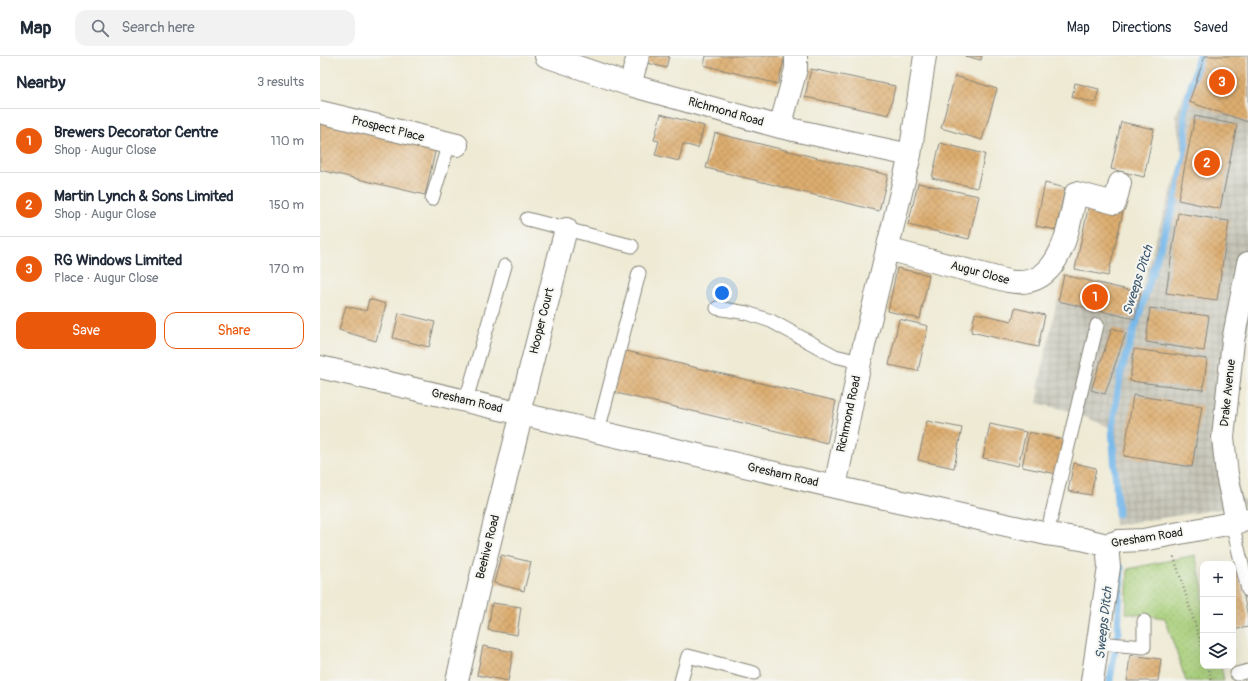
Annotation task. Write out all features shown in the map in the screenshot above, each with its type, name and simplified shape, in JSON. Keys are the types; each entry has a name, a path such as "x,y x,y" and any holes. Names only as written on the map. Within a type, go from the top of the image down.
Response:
{"street":[{"name":"Richmond Road","path":"546,56 630,85 780,127 910,155"},
{"path":"630,85 638,56"},
{"path":"780,127 796,68 796,56"},
{"name":"Richmond Road","path":"834,487 860,362 910,155 925,56"},
{"name":"Prospect Place","path":"320,112 453,144"},
{"name":"Augur Close","path":"887,249 1008,281 1026,281 1038,277 1046,272 1060,254 1066,239 1076,193 1115,203 1120,183"},
{"name":"Hooper Court","path":"520,413 566,229"},
{"name":"Drake Avenue","path":"1239,522 1227,475 1223,438 1233,341 1248,263"},
{"name":"Gresham Road","path":"320,367 834,487 1047,534 1082,539 1107,545 1119,541 1143,540 1239,522"},
{"name":"Beehive Road","path":"457,681 520,413"},
{"path":"1092,681 1102,643 1109,567 1107,545"}],"lane":[{"path":"432,199 453,144"},
{"path":"527,219 632,246"},
{"path":"466,400 505,266"},
{"path":"598,431 639,273"},
{"path":"717,308 747,313 771,321 835,356 860,362"},
{"path":"1047,534 1097,325"},
{"path":"1239,522 1248,590"},
{"path":"1102,643 1144,647 1144,621"},
{"path":"681,681 688,656 754,673"}],"path":[{"path":"1173,553 1179,568 1200,640"},
{"path":"1209,669 1212,681"}],"shaded area":[{"path":"1202,56 1248,56 1248,331 1232,447 1240,495 1247,505 1115,525 1112,428 1070,411 1037,403 1040,389 1038,388 1057,300 1058,301 1064,275 1141,292 1159,228 1183,156 1175,115"}],"green space":[{"path":"1195,555 1200,576 1200,669 1222,669 1224,681 1186,681 1165,618 1126,613 1128,569"}],"building":[{"path":"646,56 669,56 666,68 644,62"},
{"path":"706,56 785,56 778,84 704,65"},
{"path":"965,56 982,56 981,60"},
{"path":"1205,56 1248,56 1248,122 1189,102"},
{"path":"811,69 895,86 889,115 805,97"},
{"path":"955,76 997,89 982,140 941,128"},
{"path":"1075,83 1099,89 1095,103 1072,97"},
{"path":"661,114 704,126 698,148 683,144 679,161 655,155 659,141 654,140"},
{"path":"1195,116 1237,125 1220,209 1178,200"},
{"path":"320,120 436,148 425,195 320,170"},
{"path":"1121,122 1154,129 1144,177 1111,169"},
{"path":"715,133 888,175 879,211 706,168"},
{"path":"940,143 985,154 977,188 932,178"},
{"path":"918,183 979,196 969,239 908,225"},
{"path":"1045,183 1065,188 1056,230 1036,226"},
{"path":"1089,204 1123,212 1108,276 1075,269"},
{"path":"1178,213 1229,221 1217,300 1166,293"},
{"path":"897,268 929,275 920,319 888,311"},
{"path":"1064,275 1141,293 1135,319 1058,301"},
{"path":"369,299 386,304 376,341 339,330 346,306 366,311"},
{"path":"1015,308 1045,315 1038,347 971,332 975,313 1012,321"},
{"path":"1150,308 1209,316 1204,351 1146,342"},
{"path":"399,313 435,322 429,347 393,338"},
{"path":"899,319 928,326 918,371 889,365"},
{"path":"1112,328 1126,333 1105,394 1091,390"},
{"path":"1134,349 1207,359 1203,390 1130,381"},
{"path":"622,350 836,401 827,443 612,392"},
{"path":"1133,395 1202,406 1192,467 1124,456"},
{"path":"927,421 962,428 954,468 918,460"},
{"path":"990,424 1026,432 1018,466 983,458"},
{"path":"1029,432 1064,440 1057,474 1022,467"},
{"path":"1074,463 1096,468 1091,495 1068,491"},
{"path":"501,555 531,562 524,591 494,583"},
{"path":"1236,568 1238,568 1248,617 1248,627 1236,629 1236,597"},
{"path":"492,603 521,607 517,635 488,630"},
{"path":"483,646 513,652 508,681 477,675"},
{"path":"1130,655 1161,659 1158,681 1127,681"}],"waterway":[{"name":"Sweeps Ditch","path":"1118,514 1112,428 1121,372 1179,188 1187,147 1184,113 1199,56"},
{"name":"Sweeps Ditch","path":"1110,681 1118,633 1121,568"}],"place":[{"name":"RG Windows Limited","path":"1222,82"},
{"name":"Martin Lynch & Sons Limited","path":"1207,163"},
{"name":"Brewers Decorator Centre","path":"1095,297"}]}
